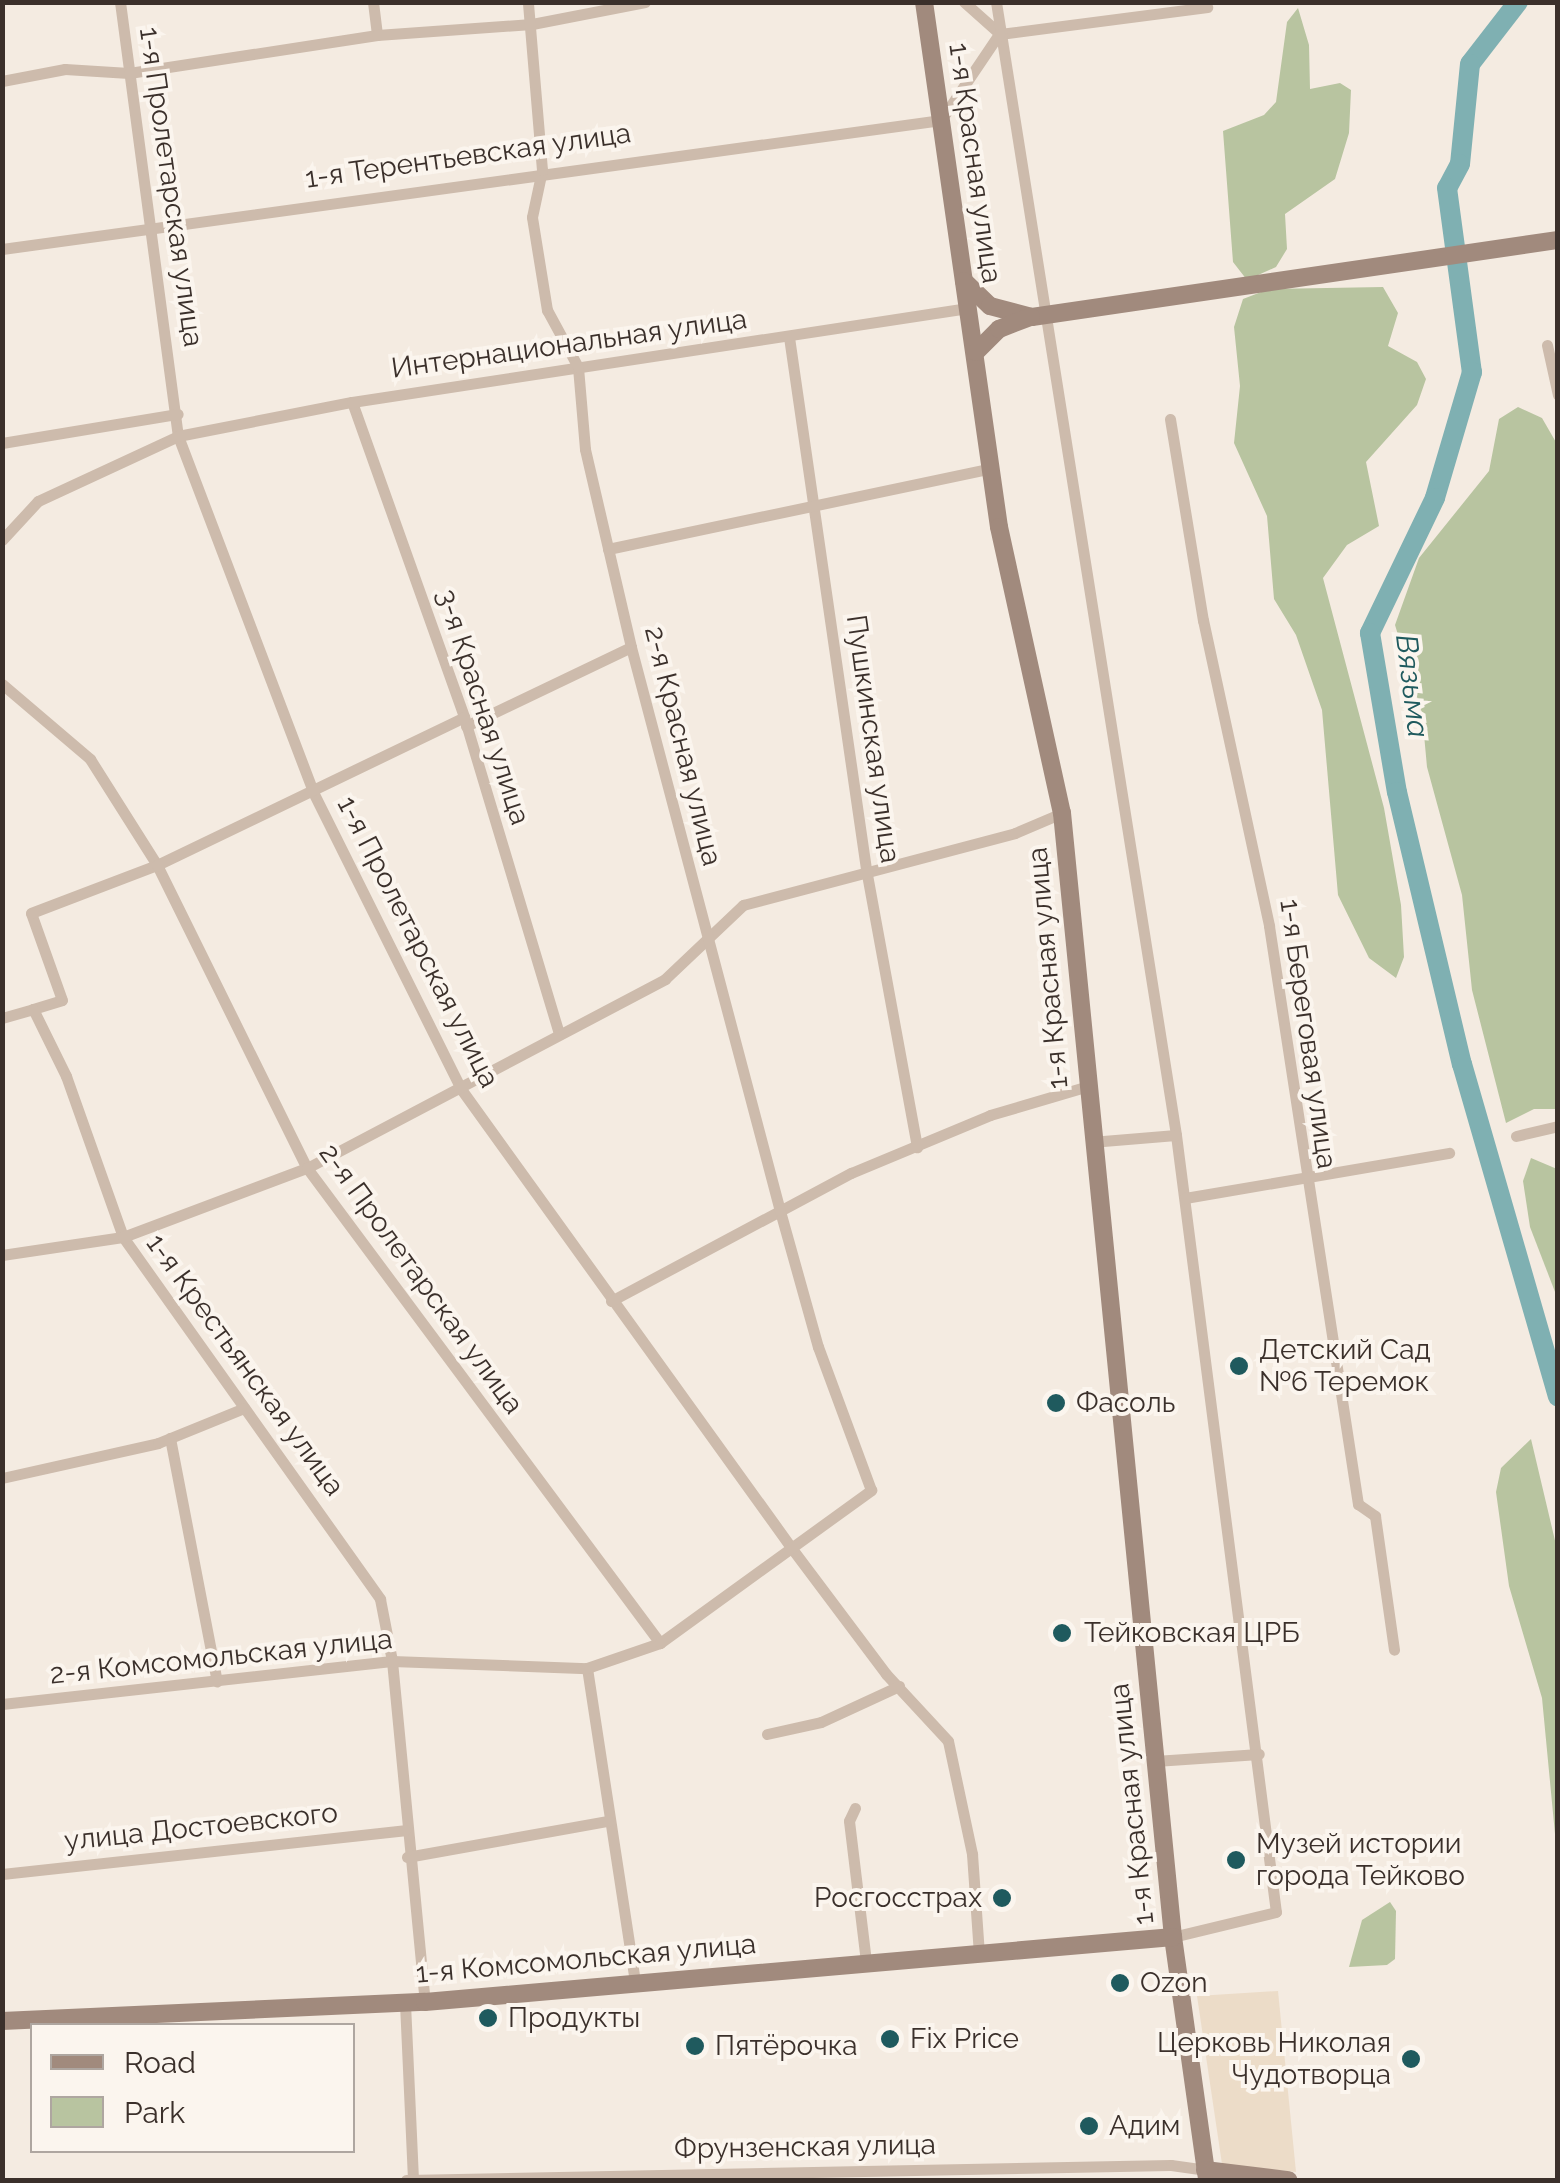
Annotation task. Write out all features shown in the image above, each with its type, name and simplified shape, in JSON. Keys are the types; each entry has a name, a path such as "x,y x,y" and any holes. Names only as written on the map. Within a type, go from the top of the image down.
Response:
{"main road":[{"name":"1-я Красная улица","path":"924,2 992,468 1062,813 1078,938 1085,1087 1173,1937 1206,2175"},
{"path":"976,352 999,329 1039,315 1558,240"},
{"path":"964,281 990,306 1039,315"},
{"name":"1-я Комсомольская улица","path":"2,2021 425,2002 1173,1937"},
{"path":"1206,2175 1288,2180"}],"street":[{"name":"1-я Пролетарская улица","path":"120,2 146,226 178,414 178,436 313,792 460,1089 793,1550 899,1686 937,1723 958,1771 979,1953"},
{"path":"373,2 377,35"},
{"name":"2-я Красная улица","path":"528,2 542,170 532,217 544,291 578,367 585,449 631,647 780,1211 818,1347 871,1490"},
{"path":"2,81 65,68 129,72 377,35 532,24 645,2"},
{"path":"964,2 1000,34"},
{"path":"996,2 1039,315 1176,1135 1276,1912 1173,1937"},
{"path":"941,120 1000,34 1207,6"},
{"name":"1-я Терентьевская улица","path":"2,249 542,170 941,120"},
{"name":"Интернациональная улица","path":"178,436 352,402 968,308"},
{"name":"Пушкинская улица","path":"790,337 866,869 917,1147"},
{"path":"1546,345 1558,395"},
{"name":"3-я Красная улица","path":"352,402 465,722 558,1031"},
{"path":"2,443 178,414"},
{"name":"1-я Береговая улица","path":"1170,419 1203,620 1270,926 1303,1176 1358,1504 1375,1516 1394,1650"},
{"path":"2,540 38,500 178,436"},
{"path":"608,550 992,468"},
{"path":"2,1018 62,1000 31,914 157,866 631,647"},
{"name":"2-я Пролетарская улица","path":"2,684 90,759 157,866 306,1168 660,1643"},
{"path":"2,1255 124,1237 306,1168 460,1089 558,1031 666,979 743,905 866,869 1015,833 1062,813"},
{"name":"1-я Крестьянская улица","path":"32,1010 66,1076 124,1237 380,1599 392,1660 407,1857 425,2002"},
{"path":"612,1301 780,1211 917,1147 990,1115 1085,1087"},
{"path":"1516,1136 1558,1126"},
{"path":"1091,1142 1176,1135"},
{"path":"1185,1198 1449,1153"},
{"path":"2,1478 170,1438 244,1408"},
{"path":"170,1438 216,1681"},
{"name":"2-я Комсомольская улица","path":"2,1704 392,1660 587,1668 660,1643 871,1490"},
{"path":"587,1668 636,1983"},
{"path":"767,1734 822,1722 899,1686"},
{"path":"1155,1760 1258,1754"},
{"path":"854,1808 849,1821 866,1962"},
{"path":"407,1857 608,1821"},
{"name":"улица Достоевского","path":"2,1874 405,1830"},
{"path":"405,2003 409,2180"},
{"name":"Фрунзенская улица","path":"409,2180 1171,2165 1206,2175"}],"green space":[{"path":"1298,8 1309,45 1310,89 1340,83 1351,90 1349,133 1335,179 1285,214 1287,249 1276,267 1247,280 1233,262 1223,131 1264,115 1276,102 1287,22"},
{"path":"1383,287 1398,313 1388,346 1417,362 1426,379 1417,405 1366,462 1379,526 1347,545 1323,578 1384,808 1401,905 1404,957 1396,978 1369,958 1338,895 1322,710 1296,635 1274,599 1267,516 1234,443 1240,386 1234,327 1243,299 1269,289"},
{"path":"1518,407 1542,418 1557,444 1558,1109 1534,1109 1506,1123 1472,990 1462,895 1427,767 1422,713 1395,625 1419,558 1489,471 1499,419"},
{"path":"1531,1158 1557,1169 1557,1297 1530,1227 1523,1181"},
{"path":"1531,1439 1557,1549 1557,1855 1542,1698 1509,1586 1496,1492 1501,1468"},
{"path":"1390,1902 1396,1911 1395,1959 1387,1965 1349,1967 1362,1920"}],"shaded area":[{"path":"1278,1991 1296,2172 1222,2164 1197,1996"}],"waterway":[{"name":"Вязьма","path":"1518,2 1470,64 1460,164 1447,188 1472,372 1435,498 1370,633 1397,792 1462,1064 1558,1396"}],"place":[{"name":"Детский Сад №6 Теремок","path":"1239,1366"},
{"name":"Фасоль","path":"1056,1403"},
{"name":"Тейковская ЦРБ","path":"1062,1633"},
{"name":"Музей истории города Тейково","path":"1236,1860"},
{"name":"Росгосстрах","path":"1002,1898"},
{"name":"Ozon","path":"1120,1983"},
{"name":"Продукты","path":"488,2018"},
{"name":"Fix Price","path":"890,2039"},
{"name":"Пятёрочка","path":"695,2046"},
{"name":"Церковь Николая Чудотворца","path":"1411,2059"},
{"name":"Адим","path":"1089,2126"}]}
